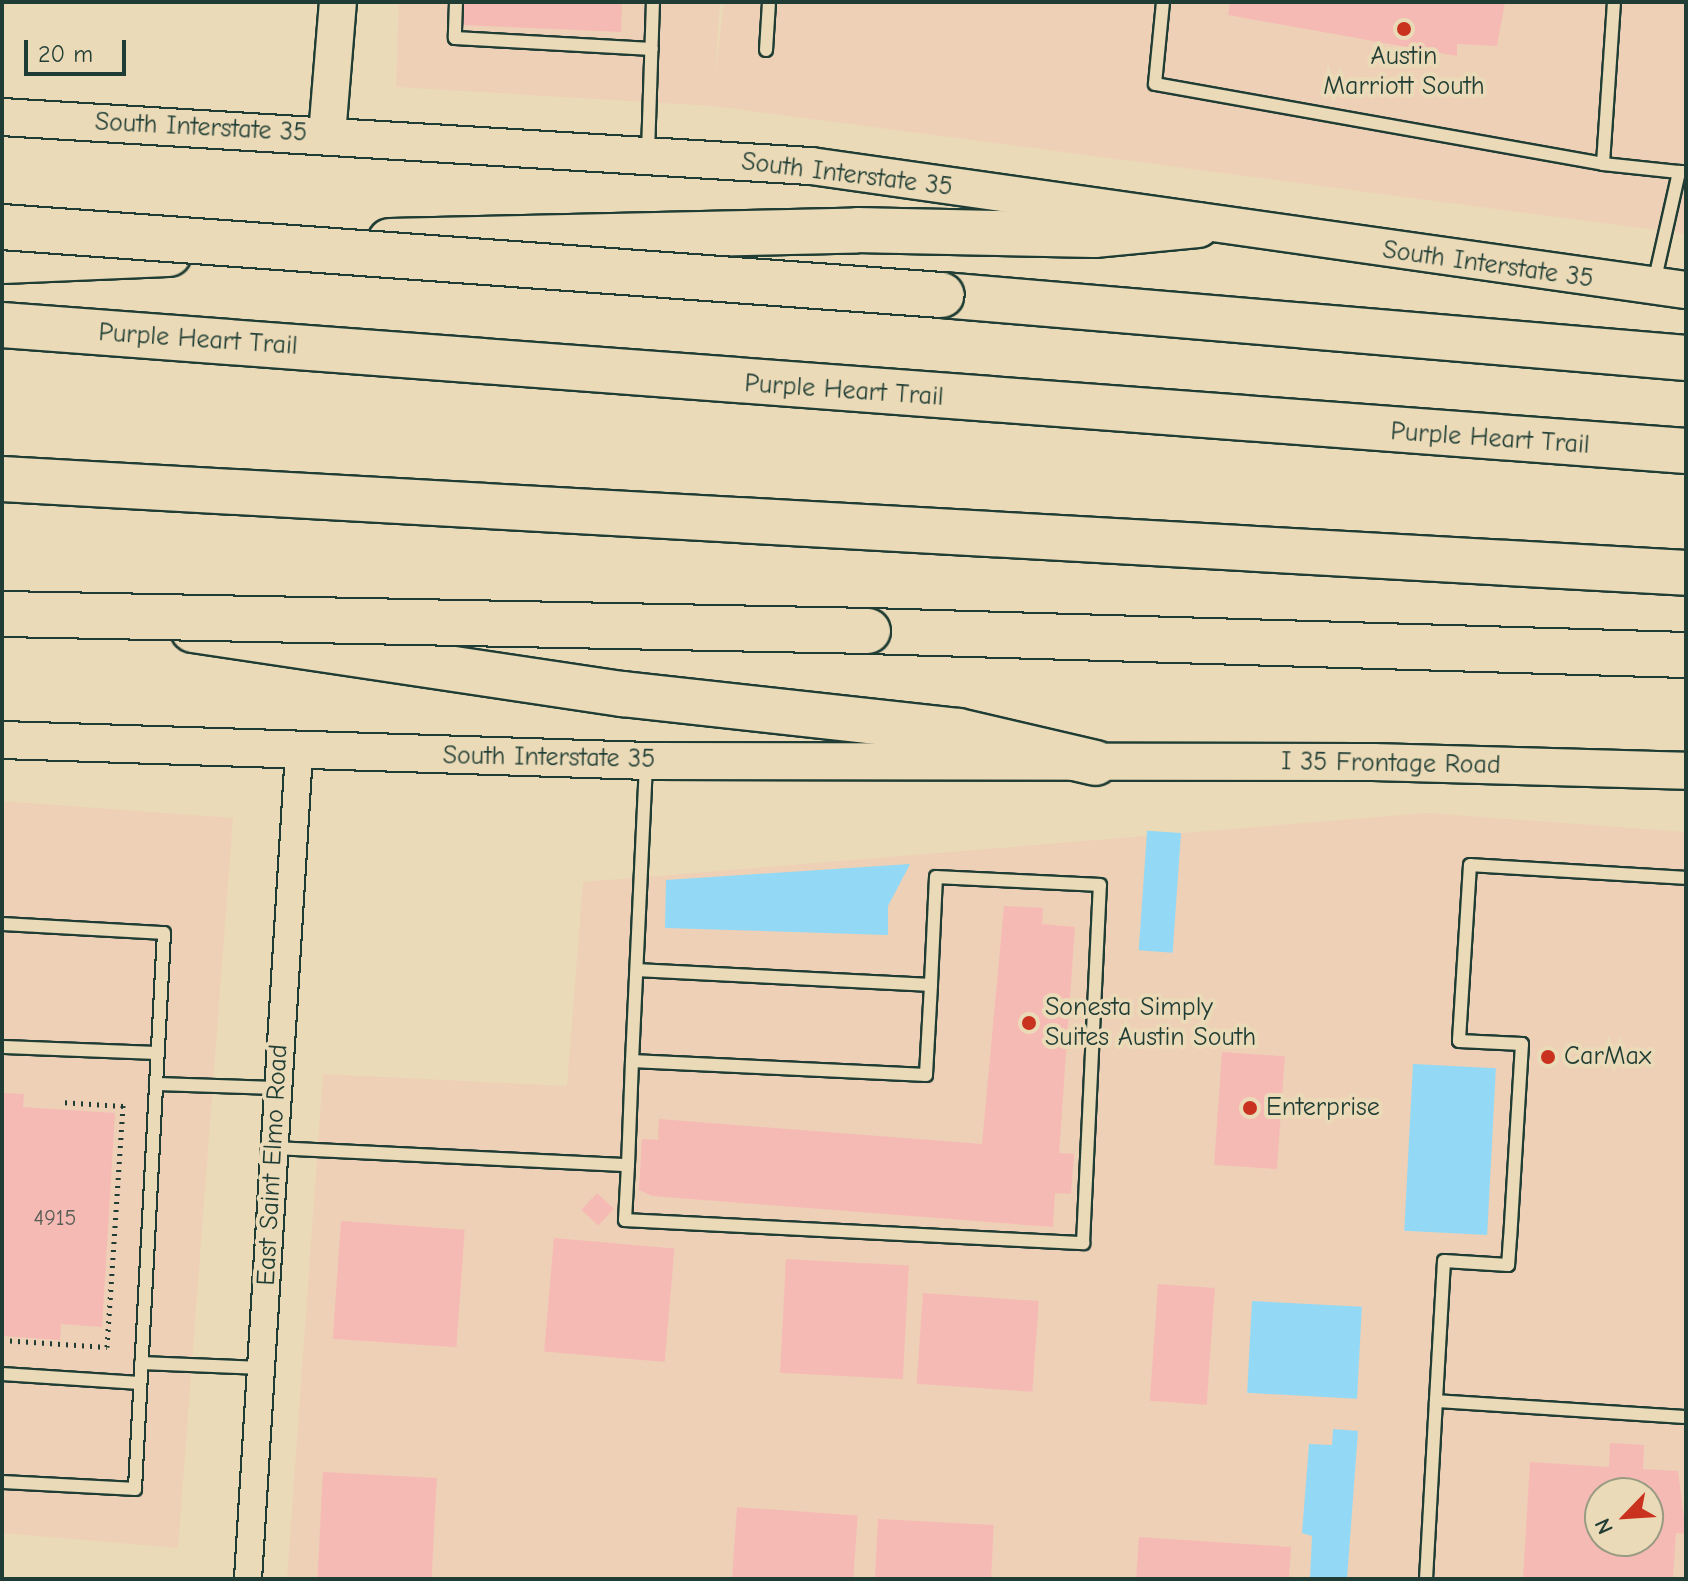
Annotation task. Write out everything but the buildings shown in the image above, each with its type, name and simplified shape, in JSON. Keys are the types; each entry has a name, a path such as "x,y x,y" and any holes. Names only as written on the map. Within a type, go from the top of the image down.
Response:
{"highway":[{"path":"2,261 474,236 857,230 1094,235 1198,225"},
{"path":"2,227 942,295 1686,358"},
{"name":"Purple Heart Trail","path":"2,325 1686,451"},
{"path":"2,479 1686,573"},
{"path":"2,591 243,640 623,694 958,731 1095,763"},
{"path":"2,614 868,631 1686,655"}],"main road":[{"path":"327,135 338,2"},
{"name":"South Interstate 35","path":"2,117 811,166 1198,225 1669,289"},
{"name":"South Interstate 35","path":"2,740 647,761 1095,763"},
{"name":"I 35 Frontage Road","path":"1095,763 1686,771"}],"street":[{"name":"East Saint Elmo Road","path":"248,1579 299,752"}],"lane":[{"path":"456,2 455,38 652,49"},
{"path":"648,155 653,2"},
{"path":"766,50 769,2"},
{"path":"1163,2 1155,84 1603,164 1682,172 1669,289"},
{"path":"1603,164 1614,2"},
{"path":"632,1061 926,1075 936,877 1100,885 1083,1243 625,1220 632,1061 647,761"},
{"path":"1426,1579 1444,1261 1508,1265 1522,1044 1459,1041 1470,865 1686,878"},
{"path":"2,924 164,933 135,1489 2,1482"},
{"path":"637,970 931,985"},
{"path":"2,1047 157,1053"},
{"path":"156,1084 277,1088"},
{"path":"275,1148 628,1165"},
{"path":"141,1363 262,1368"},
{"path":"2,1374 140,1383"},
{"path":"1436,1401 1686,1417"}],"path":[{"path":"2,1340 107,1347 123,1106 60,1102"}],"shaded area":[{"path":"399,2 720,2 715,77 724,2 1686,2 1686,234 713,106 396,87"},
{"path":"2,801 233,818 178,1548 2,1533"},
{"path":"1427,813 1686,832 1686,1579 287,1579 323,1074 567,1086 583,882"}],"water":[{"path":"1147,831 1181,833 1173,953 1139,950"},
{"path":"910,864 888,906 888,935 665,928 666,880"},
{"path":"1413,1064 1496,1068 1487,1235 1404,1231"},
{"path":"1252,1301 1362,1307 1357,1399 1247,1393"},
{"path":"1333,1429 1358,1431 1347,1579 1310,1579 1312,1536 1302,1533 1309,1444 1332,1445"}],"place":[{"name":"Austin Marriott South","path":"1404,29"},
{"name":"Sonesta Simply Suites Austin South","path":"1029,1023"},
{"name":"CarMax","path":"1548,1057"},
{"name":"Enterprise","path":"1250,1108"}]}
